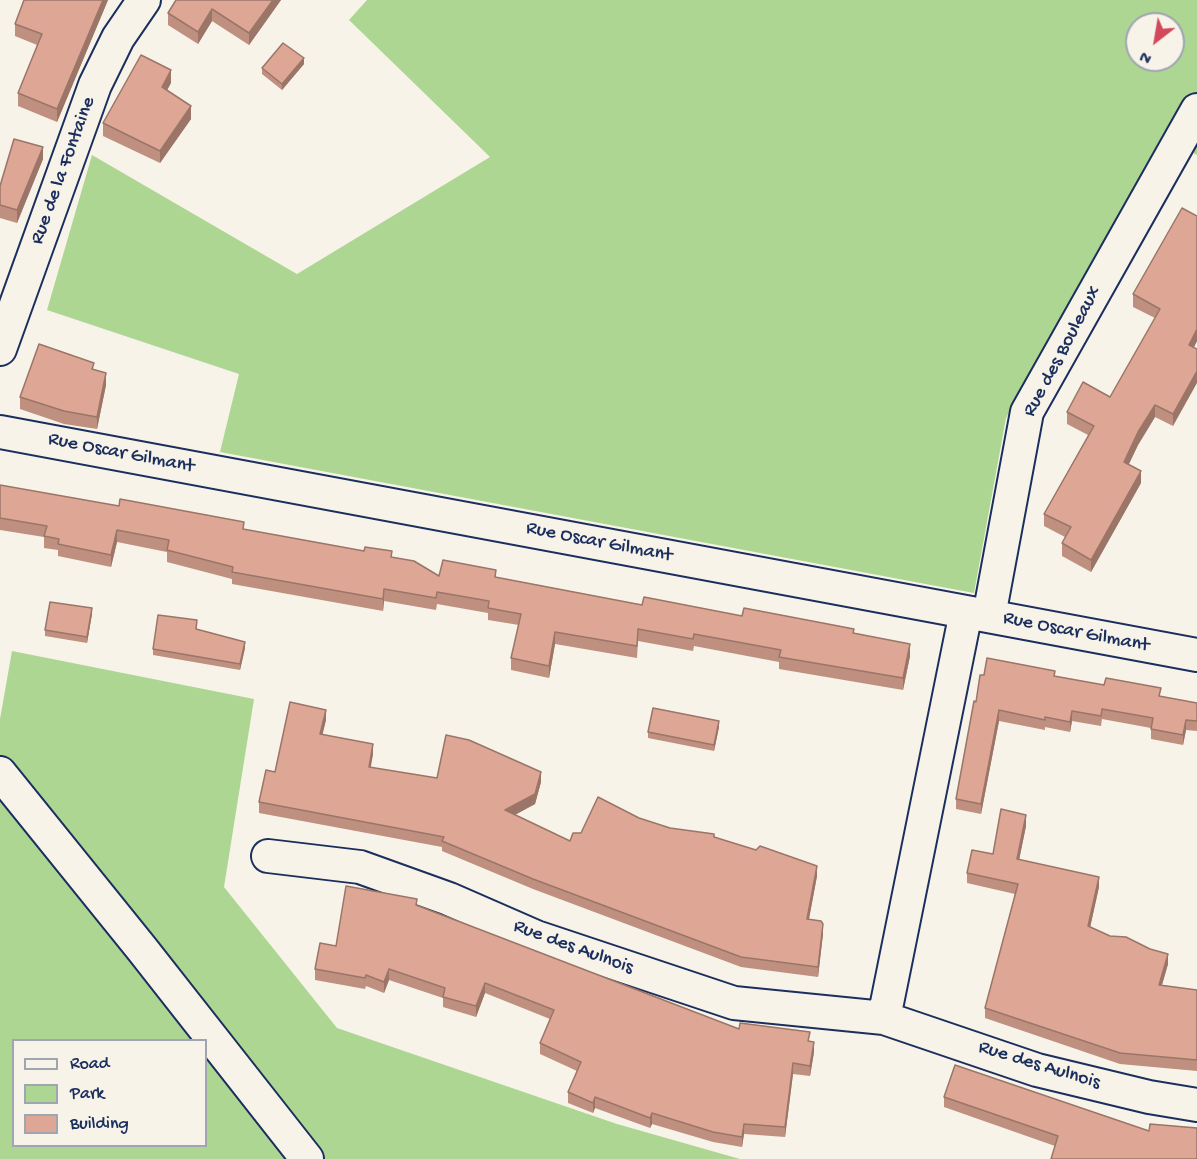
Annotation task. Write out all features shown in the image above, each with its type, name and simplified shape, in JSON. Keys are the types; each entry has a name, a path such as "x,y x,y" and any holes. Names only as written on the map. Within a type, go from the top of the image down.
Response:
{"street":[{"name":"Rue de la Fontaine","path":"0,349 95,85 118,38 144,0"},
{"name":"Rue des Bouleaux","path":"978,614 1027,412 1197,110"},
{"name":"Rue Oscar Gilmant","path":"0,432 1197,655"},
{"path":"884,1018 978,614"},
{"path":"0,773 307,1159"},
{"name":"Rue des Aulnois","path":"268,856 360,867 448,899 536,937 734,1002 884,1018 1037,1070 1197,1105"}],"green space":[{"path":"367,0 1197,0 1197,155 1165,137 1006,418 974,593 220,452 239,374 47,310 92,155 297,274 490,157 349,20"},
{"path":"12,651 254,699 224,887 337,1028 617,1124 740,1159 313,1159 0,761 0,719"},
{"path":"0,782 202,1039 12,1039 12,1147 207,1147 207,1045 296,1159 0,1159"}],"building":[{"path":"24,0 103,0 57,109 18,93 42,34 15,24"},
{"path":"176,0 273,0 249,33 212,9 198,32 168,13"},
{"path":"283,43 304,58 282,84 262,68"},
{"path":"141,55 171,70 162,87 191,106 160,151 103,123"},
{"path":"14,139 43,147 17,210 0,205 0,186"},
{"path":"1182,208 1197,216 1197,329 1189,345 1197,349 1197,371 1173,414 1155,405 1138,432 1124,462 1141,471 1091,560 1062,543 1071,527 1044,514 1094,426 1067,412 1083,382 1110,397 1160,309 1133,294"},
{"path":"39,344 94,363 92,369 106,373 97,417 64,411 20,397"},
{"path":"0,485 119,506 120,499 244,522 243,529 364,551 365,547 392,551 391,557 414,561 439,576 443,560 496,570 495,577 642,605 644,597 742,616 744,608 854,629 853,633 910,644 903,678 779,657 781,650 694,634 693,639 638,629 637,646 555,632 549,666 511,658 521,614 488,608 489,601 437,592 436,598 384,589 383,599 232,572 233,567 167,550 169,540 117,530 111,555 58,544 59,539 44,536 47,526 0,518"},
{"path":"50,602 92,608 87,637 45,630"},
{"path":"158,615 197,620 196,629 245,642 240,664 153,649"},
{"path":"987,658 1055,671 1054,676 1104,685 1106,678 1161,688 1159,696 1197,703 1197,721 1186,720 1183,735 1151,729 1153,718 1102,709 1101,716 1072,711 1070,722 1045,717 1045,720 999,710 981,804 956,799 974,701 976,702 980,675 984,675"},
{"path":"290,702 326,710 320,734 373,744 369,767 437,778 446,735 469,740 541,772 535,794 505,810 570,841 573,833 581,833 598,797 639,818 670,828 714,834 714,837 756,850 760,846 817,866 807,919 821,921 823,924 818,967 741,957 533,879 442,841 444,837 259,802 266,770 275,772"},
{"path":"653,708 719,721 714,745 648,732"},
{"path":"1001,809 1026,815 1017,859 1099,877 1088,926 1110,936 1126,937 1150,949 1168,954 1159,985 1197,990 1197,1060 1120,1053 985,1008 1018,884 967,873 972,850 993,854"},
{"path":"346,886 417,899 416,905 739,1029 740,1023 810,1032 808,1041 814,1042 810,1066 793,1063 785,1127 744,1124 742,1137 713,1132 652,1113 650,1118 595,1097 593,1103 568,1092 581,1062 540,1043 554,1010 485,983 476,1006 443,997 445,988 389,969 384,982 366,975 365,978 315,969 320,943 336,946"},
{"path":"955,1065 1149,1131 1150,1124 1197,1128 1197,1159 1051,1159 1058,1136 944,1097"}]}
